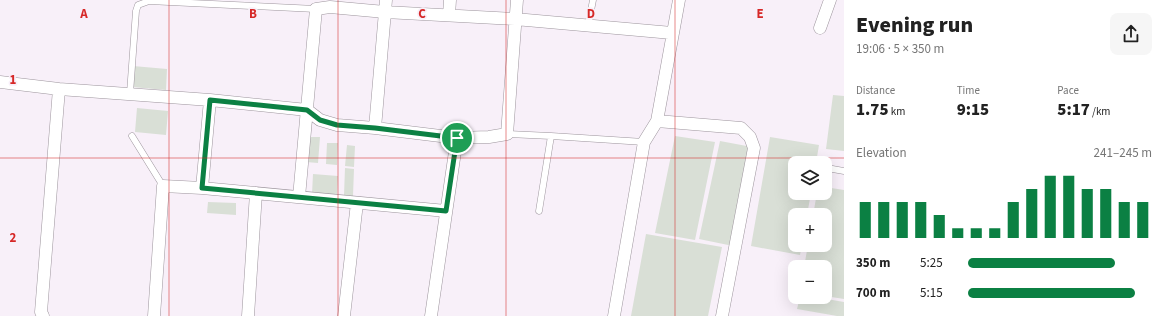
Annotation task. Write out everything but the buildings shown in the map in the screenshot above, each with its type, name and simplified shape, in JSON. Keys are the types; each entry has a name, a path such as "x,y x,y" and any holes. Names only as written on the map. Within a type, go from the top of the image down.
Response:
{"street":[{"path":"449,15 450,0"},
{"path":"0,82 59,89 130,93 307,110 320,120 337,125 457,138 489,137 507,134 516,0"},
{"path":"614,316 644,142 656,121 679,0"},
{"path":"820,28 830,0"},
{"path":"299,197 316,9 330,4 386,6 449,15 515,19 672,33"},
{"path":"375,128 386,6"},
{"path":"43,316 41,312 59,89"},
{"path":"202,188 210,100"},
{"path":"656,121 741,128 750,137 754,148 722,316"},
{"path":"431,316 457,138"},
{"path":"154,316 163,186 202,188 446,211"},
{"path":"248,316 256,193"},
{"path":"344,316 357,203"}],"lane":[{"path":"588,26 593,0"},
{"path":"130,93 136,11 138,5 149,1 316,9"},
{"path":"507,134 644,142"},
{"path":"132,136 163,186"},
{"path":"539,211 552,136"},
{"path":"832,169 844,171"}],"route":[{"path":"210,100 307,110 320,120 337,125 457,138 446,211 202,188 210,100"}]}
